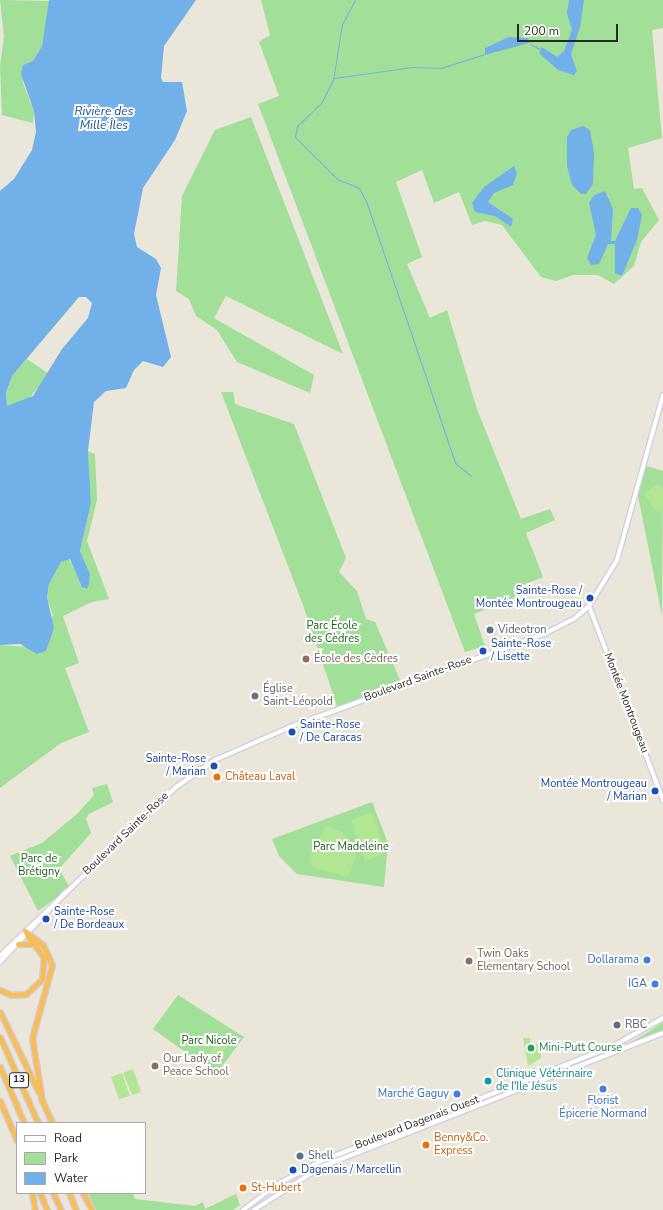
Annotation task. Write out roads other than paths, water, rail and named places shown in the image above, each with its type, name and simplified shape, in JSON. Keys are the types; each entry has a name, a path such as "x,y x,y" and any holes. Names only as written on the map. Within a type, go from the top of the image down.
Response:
{"highway":[{"path":"0,990 20,995 39,984 45,963 27,932"},
{"path":"27,932 45,948 52,965 32,1038 42,1101"},
{"path":"18,944 35,944"},
{"path":"0,1012 52,1122"},
{"name":"13","path":"0,1037 38,1122"},
{"name":"13","path":"0,1067 24,1122"},
{"path":"0,1101 16,1138"},
{"path":"14,1132 16,1140"},
{"path":"32,1194 35,1210"},
{"path":"40,1194 47,1210"},
{"path":"54,1194 61,1210"},
{"path":"69,1194 76,1210"},
{"path":"83,1194 91,1210"}],"street":[{"name":"Boulevard Sainte-Rose","path":"0,956 27,932 70,888 176,787 215,760 325,714 544,634 574,619 589,606 617,560 663,395"},
{"name":"Montée Montrougeau","path":"589,606 663,800"},
{"name":"Boulevard Sainte-Rose","path":"0,962 18,944 27,932"},
{"name":"Boulevard Dagenais Ouest","path":"243,1210 278,1184 314,1164 613,1046 663,1018"},
{"name":"Boulevard Dagenais Ouest","path":"254,1210 321,1167 663,1033"}],"water":[{"name":"Rivière des Mille Îles","path":"49,0 196,0 164,46 161,78 163,82 182,82 187,111 175,140 143,188 134,234 137,247 156,259 161,268 156,295 171,357 163,367 143,361 134,370 126,388 106,391 94,402 88,451 91,503 80,551 90,574 89,584 87,589 82,587 70,559 61,562 49,584 47,597 54,628 46,651 37,654 20,644 0,645 0,191 14,179 32,150 36,132 34,111 21,74 23,65 33,61 42,46","holes":["79,297 86,297 92,303 88,318 62,349 33,396 7,406 6,393 12,376"]},
{"path":"569,0 584,0 580,27 571,54 577,71 574,75 558,70 539,53 542,47 557,57 564,51 572,30 567,13"},
{"path":"509,37 527,38 532,42 485,55 485,48"},
{"path":"583,126 590,130 594,153 593,184 586,194 581,194 572,185 567,166 567,137 571,130"},
{"path":"514,166 517,173 513,185 494,193 488,202 513,219 511,227 495,216 475,212 472,203 484,187"},
{"path":"605,191 613,209 611,241 615,241 631,208 638,208 642,215 637,240 622,276 615,273 615,244 608,244 599,264 591,265 587,258 596,235 589,203 594,195"}],"waterway":[{"path":"355,0 342,24 333,80 322,102 297,126 295,137 337,179 359,188 366,201 455,463 471,476"},
{"path":"530,44 540,49"},
{"path":"334,78 412,67 441,68 485,54"}],"place":[{"name":"Sainte-Rose / Montée Montrougeau","path":"590,598"},
{"name":"Videotron","path":"490,630"},
{"name":"Sainte-Rose / Lisette","path":"483,651"},
{"name":"École des Cèdres","path":"306,659"},
{"name":"Église Saint-Léopold","path":"255,696"},
{"name":"Sainte-Rose / De Caracas","path":"292,732"},
{"name":"Sainte-Rose / Marian","path":"214,766"},
{"name":"Château Laval","path":"217,777"},
{"name":"Montée Montrougeau / Marian","path":"655,791"},
{"name":"Sainte-Rose / De Bordeaux","path":"46,919"},
{"name":"Dollarama","path":"647,960"},
{"name":"Twin Oaks Elementary School","path":"469,961"},
{"name":"IGA","path":"655,984"},
{"name":"RBC","path":"617,1025"},
{"name":"Mini-Putt Course","path":"531,1048"},
{"name":"Our Lady of Peace School","path":"155,1066"},
{"name":"Clinique Vétérinaire de I'Ile Jésus","path":"488,1081"},
{"name":"Florist Épicerie Normand","path":"603,1089"},
{"name":"Marché Gaguy","path":"457,1094"},
{"name":"Benny&Co. Express","path":"426,1145"},
{"name":"Shell","path":"300,1156"},
{"name":"Dagenais / Marcellin","path":"293,1170"},
{"name":"St-Hubert","path":"243,1188"}],"park label":[{"name":"Parc École des Cèdres","path":"332,633"},
{"name":"Parc Madeleine","path":"351,847"},
{"name":"Parc de Brétigny","path":"39,866"},
{"name":"Parc Nicole","path":"209,1041"}]}
